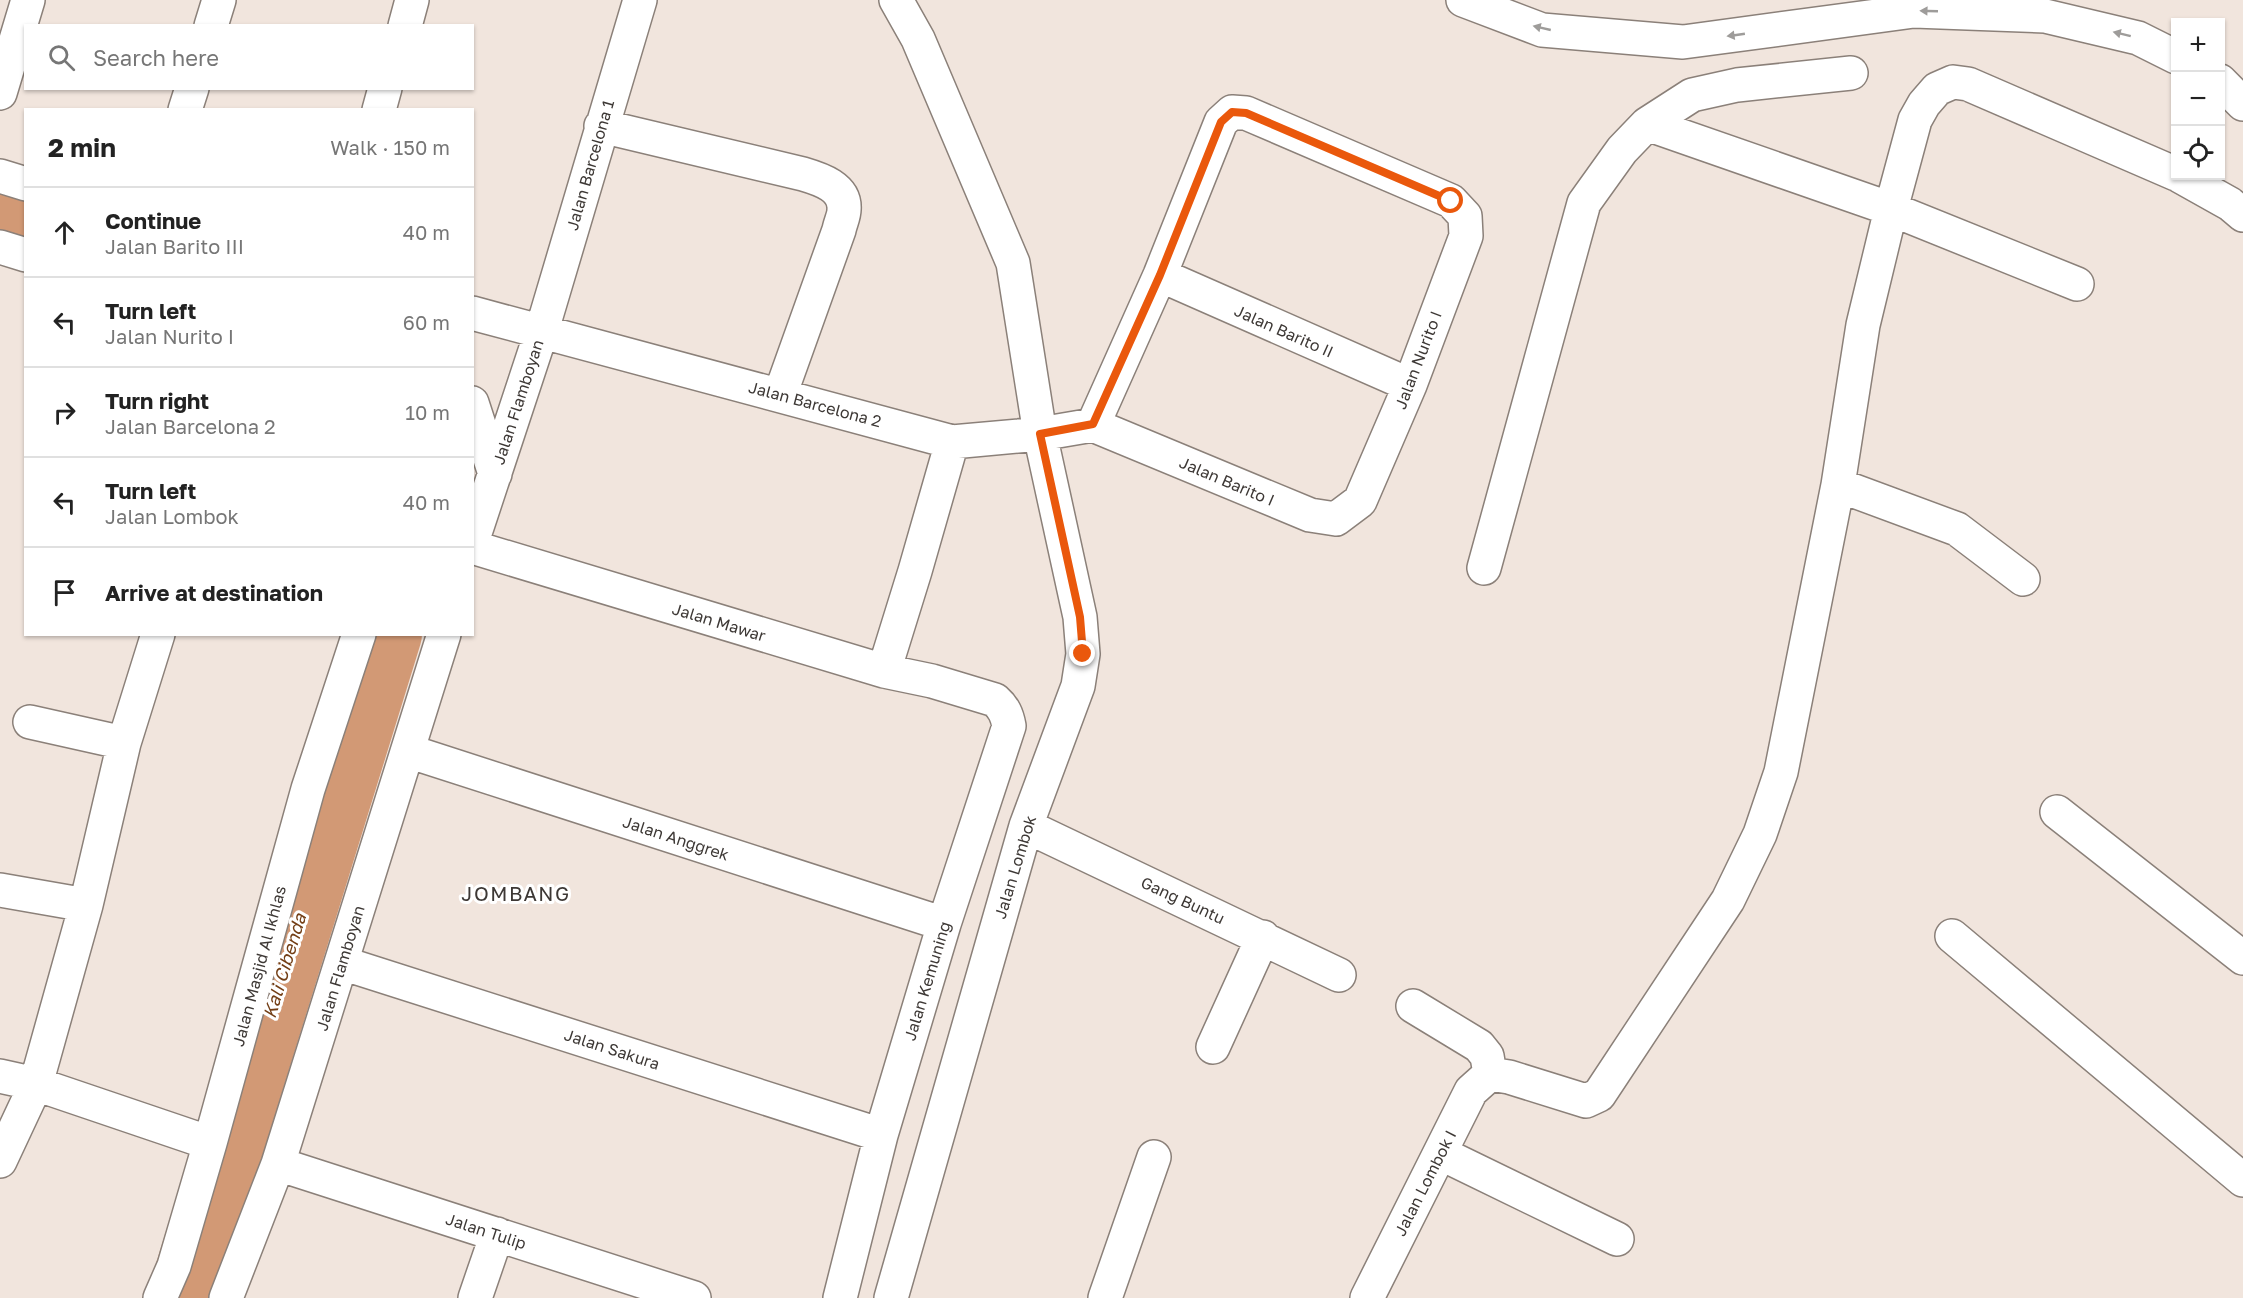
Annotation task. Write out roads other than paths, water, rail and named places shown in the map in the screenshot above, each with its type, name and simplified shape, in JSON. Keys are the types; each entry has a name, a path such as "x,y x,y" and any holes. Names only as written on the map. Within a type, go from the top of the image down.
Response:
{"main road":[{"path":"0,93 28,0"},
{"path":"212,24 219,0"},
{"path":"406,24 412,0"},
{"name":"Jalan Barcelona 1","path":"542,330 640,0"},
{"name":"Jalan Lombok","path":"891,1298 1026,826 1078,686 1083,654 1080,617 1040,434 1013,263 918,39 896,0"},
{"path":"1463,0 1542,30 1683,42 1914,11 2045,16 2138,38 2171,55"},
{"path":"1484,568 1584,203 1622,150 1647,124 1692,95 1737,85 1851,73"},
{"path":"1413,1006 1479,1046 1487,1056 1490,1074 1509,1077 1586,1101 1599,1095 1728,900 1760,834 1781,772 1838,485 1863,325 1915,120 1924,104 1937,89 1953,82 1968,84 2171,172"},
{"path":"2225,86 2243,104"},
{"path":"186,108 191,90"},
{"path":"380,108 384,90"},
{"name":"Jalan Nurito I","path":"1160,275 1221,122 1232,112 1246,113 1451,201 1465,216 1466,236 1410,385 1360,501"},
{"path":"1647,124 1891,210 2076,284"},
{"path":"601,126 803,174 825,181 839,194 844,210 839,230 780,395"},
{"path":"0,176 24,183"},
{"path":"2187,180 2230,204 2243,215"},
{"path":"0,247 24,254"},
{"path":"1093,424 1160,275"},
{"name":"Jalan Barito II","path":"1160,275 1410,385"},
{"name":"Jalan Barcelona 2","path":"474,313 952,442 1040,434 1093,424"},
{"name":"Jalan Flamboyan","path":"474,536 542,330"},
{"name":"Jalan Flamboyan","path":"474,409 495,474"},
{"name":"Jalan Barito I","path":"1093,424 1310,515 1336,519 1360,501"},
{"path":"884,671 952,442"},
{"path":"1838,485 1957,529 2023,579"},
{"name":"Jalan Mawar","path":"474,548 884,671 932,681 966,692"},
{"path":"0,1161 36,1084 86,905 124,743 157,636"},
{"name":"Jalan Masjid Al Ikhlas","path":"160,1298 174,1266 210,1143 308,789 358,636"},
{"name":"Jalan Flamboyan","path":"226,1298 278,1164 443,636"},
{"name":"Jalan Kemuning","path":"840,1298 881,1135 944,924 1009,726 1003,707 995,700 966,692"},
{"path":"30,722 124,743"},
{"name":"Jalan Anggrek","path":"408,751 944,924"},
{"path":"2057,812 2243,957"},
{"name":"Gang Buntu","path":"1026,826 1339,975"},
{"path":"0,890 86,905"},
{"path":"1952,936 2243,1180"},
{"path":"1213,1047 1263,937"},
{"name":"Jalan Sakura","path":"342,963 881,1135"},
{"name":"Jalan Lombok I","path":"1367,1298 1471,1091 1490,1074"},
{"path":"0,1076 36,1084 210,1143"},
{"path":"1440,1153 1617,1239"},
{"path":"1105,1298 1154,1157"},
{"name":"Jalan Tulip","path":"278,1164 694,1298"},
{"path":"475,1298 497,1234"}],"waterway":[{"name":"Kali Cibenda","path":"0,195 24,202"},
{"name":"Kali Cibenda","path":"182,1298 386,636"}],"district":[{"name":"JOMBANG","path":"516,894"}]}
